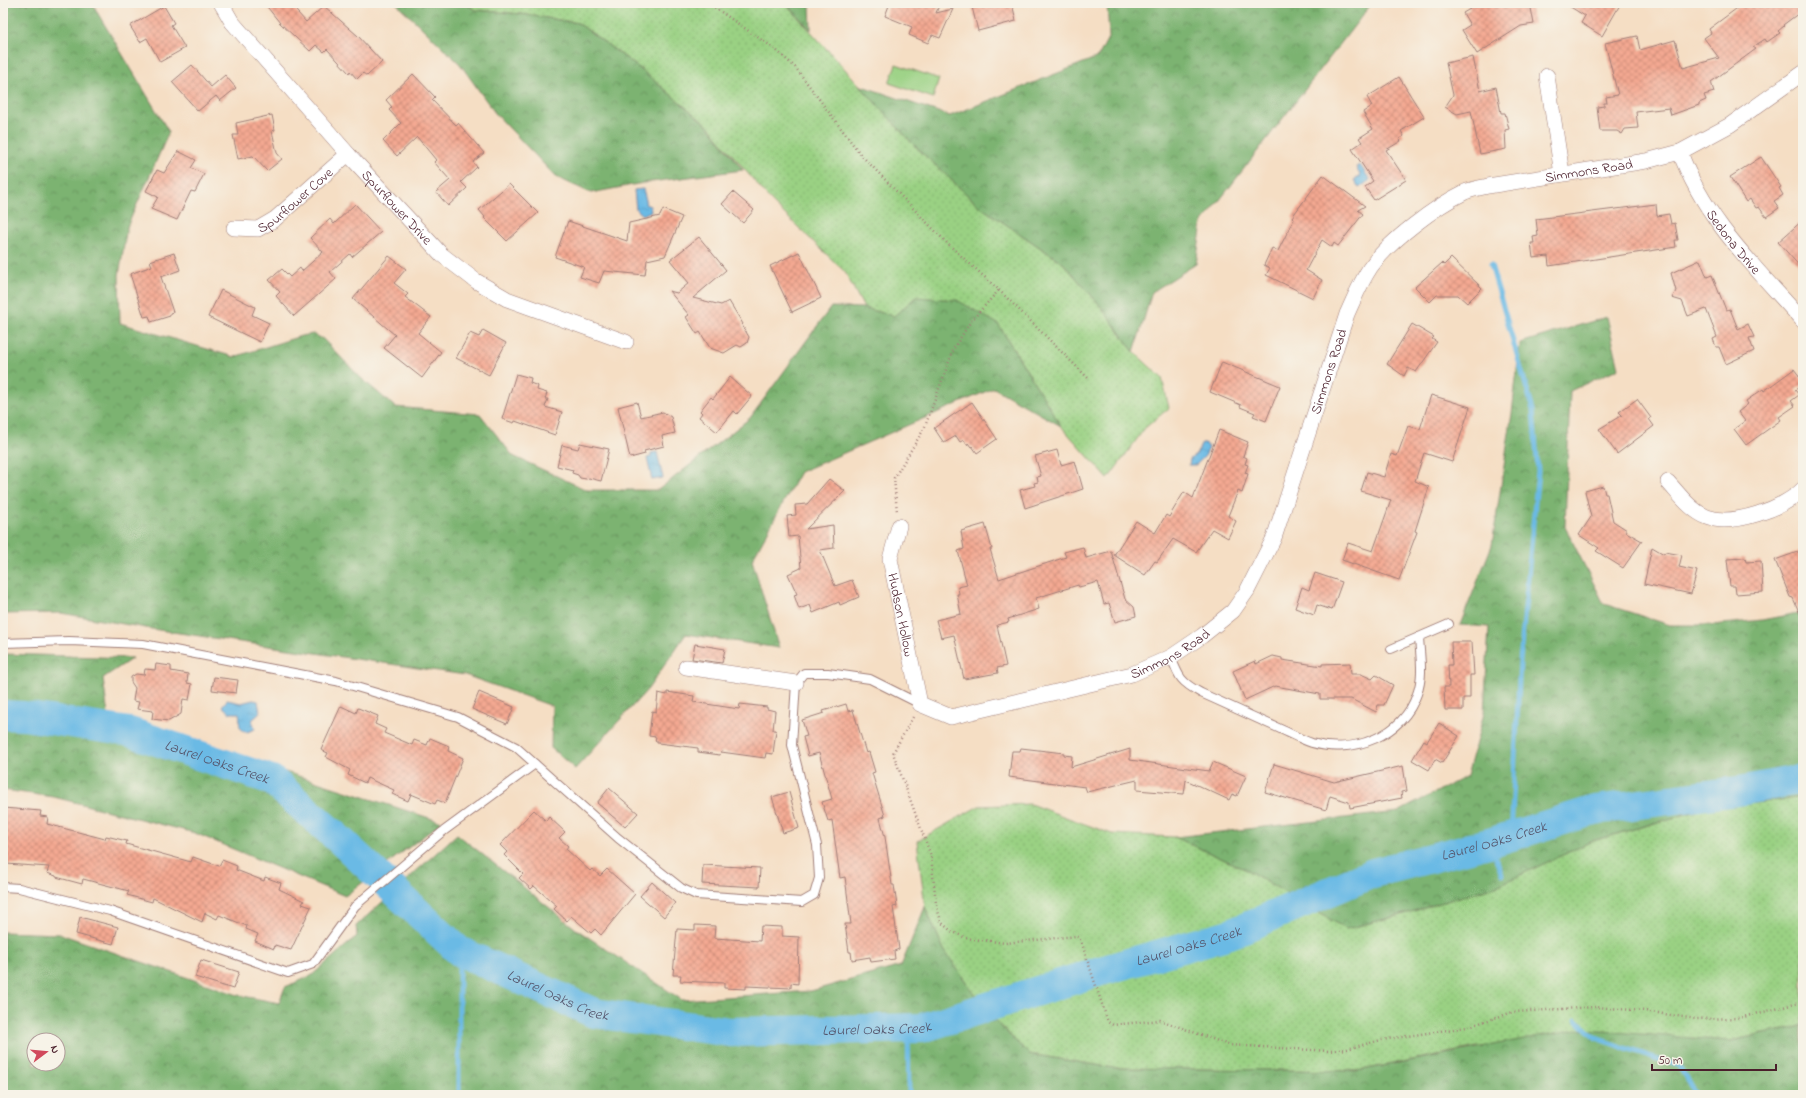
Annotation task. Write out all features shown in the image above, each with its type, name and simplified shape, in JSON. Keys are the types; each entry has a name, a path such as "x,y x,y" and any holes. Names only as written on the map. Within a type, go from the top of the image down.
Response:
{"street":[{"name":"Spurflower Drive","path":"221,3 232,22 348,154 442,255 476,281 507,299 626,342"},
{"name":"Simmons Road","path":"920,704 951,717 1132,674 1171,657 1202,636 1233,611 1247,592 1260,568 1274,538 1347,314 1360,284 1371,267 1391,246 1443,204 1466,191 1488,186 1646,161 1680,152 1730,125 1803,73"},
{"path":"1547,76 1562,174"},
{"name":"Sedona Drive","path":"1680,152 1696,190 1711,214 1803,321"},
{"name":"Spurflower Cove","path":"234,228 258,229 275,219 348,154"},
{"path":"1668,482 1697,512 1717,520 1746,517 1773,508 1796,496 1803,489"},
{"name":"Hudson Hollow","path":"899,526 890,559 920,704"},
{"path":"686,667 796,682"}],"lane":[{"path":"1391,649 1449,624"},
{"path":"1171,657 1176,671 1184,684 1313,743 1339,747 1373,741 1392,730 1409,712 1417,694 1422,671 1419,637"},
{"path":"3,643 69,641 143,644 336,681 458,717 516,748 618,838 681,888 696,895 802,902 814,894 819,878 817,845 792,745 796,682 804,673 828,673 870,679 920,704"},
{"path":"3,887 19,888 110,911 288,973 312,964 355,906 441,833 535,764"}],"path":[{"path":"708,3 775,49 795,67 860,155 948,243 999,290 1090,380"},
{"path":"899,526 894,478 924,429 954,348 971,321 999,290"},
{"path":"920,704 893,753 931,856 936,903 941,922 951,931 966,938 1005,943 1077,936 1081,941 1108,1022 1113,1025 1160,1020 1229,1046 1330,1051 1347,1049 1381,1040 1467,1027 1513,1012 1596,1007 1645,1011 1696,1019 1739,1018 1803,1002"}],"green space":[{"path":"3,3 93,3 169,132 127,227 119,275 120,323 234,357 301,336 313,334 323,339 361,378 395,407 480,414 513,456 587,490 658,490 750,418 831,307 864,308 894,316 916,297 957,300 998,324 1061,426 994,388 800,472 752,560 779,648 686,634 648,689 575,769 551,748 552,706 465,675 152,629 61,613 3,614"},
{"path":"396,3 465,3 475,10 521,14 578,23 638,67 708,126 743,170 643,183 591,193 556,177 495,113 460,64"},
{"path":"465,3 785,3 913,144 979,206 1063,263 1099,304 1134,352 1162,378 1169,408 1145,428 1108,479 1061,426 998,324 916,297 894,316 864,308 845,272 772,202 708,126 638,67 578,23 521,14 475,10"},
{"path":"785,3 810,3 811,30"},
{"path":"1107,3 1372,3 1202,223 1196,264 1152,292 1134,352 1099,304 1063,263 979,206 913,144 859,85 950,116 1098,57 1109,36"},
{"path":"896,64 939,79 933,98 889,83"},
{"path":"1607,317 1619,368 1570,391 1565,527 1604,604 1670,625 1712,625 1762,620 1803,612 1803,797 1700,810 1592,841 1499,885 1401,915 1346,929 1249,871 1175,837 1398,812 1467,776 1484,713 1489,627 1460,625 1492,545 1512,413 1520,343"},
{"path":"3,654 133,658 103,678 108,715 442,822 345,896 195,833 54,797 3,790"},
{"path":"1803,797 1803,1025 1730,1041 1657,1036 1477,1047 1357,1071 1114,1068 1029,1054 988,1014 944,950 925,907 917,841 979,806 1030,804 1112,834 1175,837 1249,871 1346,929 1401,915 1498,885 1592,841 1700,810"},
{"path":"457,834 576,929 682,1000 811,991 901,966 925,907 944,950 988,1014 1029,1054 1114,1068 1357,1071 1576,1029 1730,1041 1803,1025 1803,1095 3,1095 3,932 60,934 238,995 279,1003 285,987 311,976 357,936 356,926"}],"water":[{"path":"1360,165 1370,180 1359,188 1354,180 1360,177 1356,167"},
{"path":"643,189 646,200 645,204 650,206 651,211 643,215 636,209 634,190"},
{"path":"1202,443 1205,443 1209,448 1205,456 1196,465 1189,465 1190,459 1196,455"},
{"path":"657,452 663,478 652,480 647,458 651,457 651,453"},
{"path":"227,700 241,703 253,700 258,701 260,713 252,720 255,729 247,732 241,729 239,713 230,713 222,706"}],"building":[{"path":"264,3 289,3 306,22 324,6 358,36 382,62 367,76 363,73 357,79 350,71 349,73 327,49 324,52 316,45 310,51 280,23"},
{"path":"890,3 940,3 936,13 953,9 940,38 932,35 928,43 909,35 912,27 885,16"},
{"path":"971,3 1012,3 1016,21 978,31"},
{"path":"1466,3 1530,3 1534,24 1521,26 1477,54 1462,30 1470,25 1463,13 1470,9"},
{"path":"1564,3 1621,3 1602,36 1581,23 1585,16"},
{"path":"1744,3 1803,3 1803,10 1783,25 1784,26 1778,31 1780,33 1767,42 1765,39 1753,47 1756,49 1711,82 1714,92 1704,95 1706,100 1699,103 1699,105 1671,115 1669,108 1636,112 1638,128 1625,129 1622,134 1617,131 1600,131 1597,107 1604,106 1604,103 1607,103 1606,97 1618,95 1605,43 1637,36 1640,50 1675,40 1683,68 1719,58 1704,38 1711,33 1709,29"},
{"path":"164,6 174,23 171,25 185,48 160,62 147,38 140,42 130,26"},
{"path":"1473,57 1480,91 1496,87 1501,113 1505,113 1509,129 1505,130 1506,149 1480,154 1471,111 1457,114 1445,107 1453,95 1446,63"},
{"path":"192,65 211,87 225,75 236,88 220,101 216,96 198,111 172,82"},
{"path":"413,74 435,97 432,100 456,125 458,123 484,153 473,162 477,167 461,182 467,188 448,206 436,192 450,180 434,162 436,160 417,137 397,156 383,141 401,123 389,110 392,107 386,100"},
{"path":"1399,77 1424,117 1401,131 1404,136 1399,139 1401,141 1386,150 1406,180 1374,200 1365,187 1373,181 1352,149 1362,142 1359,138 1373,129 1363,112 1372,106 1367,97"},
{"path":"272,115 275,130 272,131 277,153 282,159 267,171 253,156 238,159 233,135 238,135 236,123"},
{"path":"178,151 196,160 191,168 204,174 195,192 191,191 177,220 151,209 158,197 146,191 157,170 164,173"},
{"path":"1761,157 1781,187 1779,188 1783,195 1774,201 1779,208 1766,217 1759,207 1756,208 1750,199 1746,202 1730,177"},
{"path":"1323,175 1365,206 1358,210 1363,214 1338,246 1334,243 1332,247 1322,240 1306,270 1322,280 1313,298 1266,275 1270,268 1264,265 1272,248 1278,251 1294,219 1292,217"},
{"path":"509,184 538,213 507,241 484,218 485,217 479,210"},
{"path":"733,192 754,210 743,223 722,204"},
{"path":"355,204 381,232 352,257 350,254 330,272 336,279 294,316 276,296 280,292 269,280 282,269 290,277 300,268 302,271 323,252 310,238 330,219 334,224"},
{"path":"1656,204 1657,216 1669,214 1671,224 1675,223 1678,240 1675,240 1676,247 1549,266 1548,256 1533,258 1531,243 1534,243 1533,237 1538,236 1536,219"},
{"path":"663,209 682,217 665,256 647,260 645,275 604,271 599,283 580,277 584,267 555,257 568,221 627,241 629,223 660,216"},
{"path":"1803,220 1803,270 1778,242"},
{"path":"699,237 726,270 693,298 721,305 729,301 749,337 747,343 741,347 737,345 724,353 710,348 700,332 697,334 686,317 689,315 669,291 677,293 689,283 670,260"},
{"path":"799,252 821,298 792,312 770,266"},
{"path":"174,253 180,270 161,277 173,312 170,313 170,316 151,322 149,316 144,317 130,274 152,266 150,261"},
{"path":"389,256 406,269 394,283 408,294 405,297 431,317 418,333 441,352 422,378 384,348 395,335 353,299"},
{"path":"1451,258 1482,288 1467,303 1458,295 1437,295 1430,302 1415,287 1442,263 1444,265"},
{"path":"1700,260 1707,277 1712,275 1726,310 1730,309 1738,329 1748,324 1754,337 1749,338 1754,351 1726,364 1719,347 1716,347 1713,339 1717,337 1706,309 1688,316 1682,301 1672,298 1676,291 1671,273"},
{"path":"221,290 255,307 252,315 269,323 260,342 208,317"},
{"path":"1412,324 1434,337 1432,339 1437,342 1416,372 1408,368 1404,376 1387,364"},
{"path":"483,330 506,343 489,375 456,358 470,333 479,337"},
{"path":"1222,362 1280,386 1266,421 1253,416 1255,413 1240,407 1241,405 1210,392"},
{"path":"1794,369 1803,381 1803,384 1795,390 1799,395 1791,401 1795,406 1779,417 1781,420 1746,445 1734,429 1745,421 1738,412 1748,404 1746,401 1763,389 1764,391"},
{"path":"516,374 531,378 530,383 538,386 537,390 547,393 545,399 548,399 545,407 562,412 555,435 515,421 514,423 502,419"},
{"path":"730,377 752,396 737,414 734,411 717,432 699,417 702,413 700,411 711,397 713,399"},
{"path":"1431,395 1470,407 1452,462 1424,453 1415,481 1429,487 1415,531 1417,532 1399,580 1342,560 1348,543 1373,551 1391,500 1361,491 1367,472 1384,477 1391,454 1397,456 1408,426 1420,429"},
{"path":"1637,399 1651,418 1649,419 1654,426 1617,454 1599,429 1622,415 1619,412"},
{"path":"637,402 641,417 663,412 671,417 675,433 662,436 664,446 644,451 645,454 630,458 618,407"},
{"path":"972,402 997,439 977,453 972,446 971,447 968,443 967,445 964,440 960,442 956,436 944,443 934,428"},
{"path":"1219,430 1248,442 1243,456 1247,458 1245,464 1248,465 1245,473 1248,474 1242,493 1238,491 1228,516 1236,521 1228,538 1212,529 1196,552 1173,539 1157,562 1155,561 1145,575 1114,555 1136,521 1155,533 1166,515 1169,517 1184,492 1193,498"},
{"path":"580,443 609,449 601,481 589,478 580,478 578,475 572,473 573,470 557,466 562,445 578,449"},
{"path":"1057,450 1061,465 1075,461 1083,489 1025,508 1020,490 1035,486 1034,483 1038,482 1037,477 1041,476 1035,456"},
{"path":"829,479 845,491 806,529 833,525 834,548 820,550 835,586 852,580 859,597 840,605 839,602 813,613 810,605 799,609 794,595 797,594 788,574 801,568 798,536 789,537 787,516 796,515 795,505 807,504"},
{"path":"1603,486 1605,494 1607,494 1613,521 1627,530 1626,532 1642,541 1623,568 1596,551 1599,548 1579,535 1591,517 1585,491"},
{"path":"985,524 992,549 990,549 999,579 1066,557 1064,552 1083,547 1086,558 1111,551 1125,599 1134,607 1136,616 1115,622 1109,603 1104,604 1098,582 1079,587 1078,585 1036,598 1039,609 1008,619 1009,622 997,625 1006,666 997,668 998,673 964,679 954,635 941,638 936,620 961,614 957,594 959,594 958,587 967,585 958,551 964,549 961,531"},
{"path":"1652,547 1664,554 1665,552 1682,555 1679,567 1697,571 1691,594 1644,584"},
{"path":"1803,550 1803,621 1793,598 1790,597 1775,560"},
{"path":"1745,558 1746,562 1761,561 1763,592 1736,594 1735,586 1730,586 1727,559"},
{"path":"1315,573 1342,582 1332,610 1317,605 1314,615 1295,608 1302,587 1309,590"},
{"path":"1451,642 1472,642 1474,675 1470,675 1470,698 1463,698 1463,710 1445,710 1444,687 1449,687 1448,665 1452,665"},
{"path":"695,644 725,649 722,663 692,659"},
{"path":"1273,656 1282,658 1282,660 1322,666 1322,664 1350,663 1351,674 1361,674 1372,679 1376,675 1393,685 1384,705 1378,705 1376,712 1351,699 1320,699 1320,694 1275,686 1245,700 1233,671 1255,661 1256,664"},
{"path":"156,664 171,666 171,671 188,674 187,683 192,684 189,700 183,699 181,714 169,721 152,719 153,711 137,709 139,702 133,701 135,688 131,682 131,677 136,674 144,675 145,669 155,670"},
{"path":"214,677 238,680 236,693 212,690"},
{"path":"479,692 514,707 507,724 472,709"},
{"path":"667,692 694,696 693,702 739,709 740,704 767,707 767,709 775,711 773,730 776,730 773,754 766,753 765,758 721,752 720,755 698,752 698,748 658,743 658,741 655,741 656,737 649,736 652,711 656,712 658,693 667,695"},
{"path":"846,704 848,711 853,710 866,753 869,752 875,772 872,773 885,816 880,818 885,837 892,885 894,885 897,906 893,907 899,949 894,951 895,959 871,962 870,957 852,960 851,952 849,952 845,924 851,924 845,877 840,878 832,820 828,821 822,802 832,799 819,753 808,756 803,737 807,736 802,720 824,713 823,711"},
{"path":"341,706 356,713 358,708 378,716 375,724 386,729 384,733 412,745 414,740 427,745 430,738 449,746 448,751 463,758 445,803 437,800 435,804 411,794 408,801 392,794 394,790 367,778 365,783 348,775 350,770 326,757 328,753 321,750"},
{"path":"1439,723 1459,736 1442,763 1435,759 1429,770 1412,760 1424,740 1427,742"},
{"path":"1021,748 1064,753 1064,755 1072,756 1071,767 1130,749 1130,760 1209,771 1213,762 1246,776 1237,796 1232,794 1229,800 1186,780 1184,794 1137,790 1137,780 1087,792 1085,787 1009,777 1012,751 1020,751"},
{"path":"1274,764 1334,782 1403,766 1407,791 1401,792 1402,798 1350,808 1349,802 1330,796 1326,810 1265,792"},
{"path":"609,788 638,813 625,827 597,803"},
{"path":"789,792 799,828 783,833 772,797"},
{"path":"3,808 41,811 40,816 48,817 47,824 105,839 106,836 127,841 126,844 191,862 193,857 219,866 222,860 237,866 236,870 264,881 265,877 281,883 279,889 304,901 302,904 311,907 291,950 275,945 274,949 255,941 258,934 246,929 247,926 219,915 217,919 205,913 202,922 153,898 152,902 127,895 129,891 83,879 82,884 56,877 47,873 49,867 6,864 6,852 3,852"},
{"path":"534,810 546,821 549,817 565,832 559,838 568,846 566,849 590,871 592,869 600,876 607,869 635,894 601,935 595,929 591,933 571,916 567,921 554,909 557,906 534,886 531,889 519,878 523,874 504,855 507,852 500,845"},
{"path":"703,865 760,868 759,887 702,884"},
{"path":"652,882 675,903 664,917 640,896"},
{"path":"80,917 118,927 113,944 76,934"},
{"path":"695,925 715,926 714,938 760,941 761,926 782,927 782,936 799,937 798,984 791,983 791,988 746,986 746,989 724,988 724,983 680,981 681,975 673,975 677,929 695,930"},
{"path":"201,960 239,972 233,989 195,977"}],"waterway":[{"path":"1491,265 1533,410 1538,471 1520,661 1511,836"},
{"name":"Laurel Oaks Creek","path":"3,715 24,716 130,732 272,780 341,841 459,951 594,1013 730,1032 922,1028 1094,973 1230,934 1373,873 1489,843 1595,810 1745,790 1803,779"},
{"path":"1489,843 1502,874"},
{"path":"459,951 459,1095"},
{"path":"1576,1020 1596,1038 1679,1066 1696,1095"},
{"path":"908,1028 909,1095"}]}
